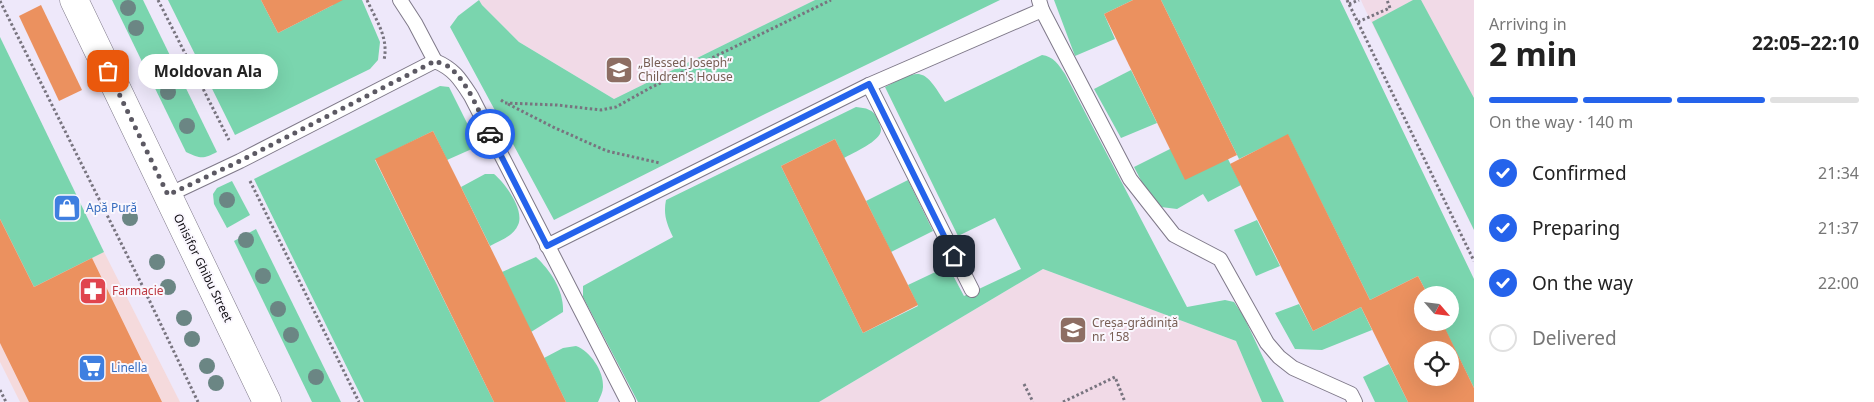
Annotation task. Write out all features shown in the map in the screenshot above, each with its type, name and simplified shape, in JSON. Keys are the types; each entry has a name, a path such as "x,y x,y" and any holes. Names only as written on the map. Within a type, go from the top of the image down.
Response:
{"street":[{"name":"Onisifor Ghibu Street","path":"74,0 267,402"}],"lane":[{"path":"400,0 435,61 448,66 471,96 628,402"},
{"path":"547,246 869,84 1041,5 1130,179 1174,235 1220,259 1267,342 1279,357 1293,368 1351,394 1355,402"},
{"path":"168,195 240,161 435,61"},
{"path":"869,84 972,290"}],"path":[{"path":"158,0 359,402"},
{"path":"367,0 384,36 386,50 383,63"},
{"path":"505,103 557,105 601,110 616,107 650,88 832,0"},
{"path":"1359,0 1348,2 1474,261"},
{"path":"1358,22 1390,8 1386,0"},
{"path":"0,1 142,285 198,402"},
{"path":"462,82 555,128 607,150 665,164"},
{"path":"1063,402 1115,377 1126,402"},
{"path":"1024,384 1033,402"},
{"path":"0,390 6,402"}],"shaded area":[{"name":"„Blessed Joseph“ Children's House","path":"479,0 815,0 614,99 519,42"},
{"path":"1361,0 1474,0 1474,230 1363,5"},
{"path":"104,252 180,402 20,402 0,362 0,328 34,287"},
{"name":"Creșa-grădiniță nr. 158","path":"1043,269 1236,341 1262,402 819,402"}],"green space":[{"path":"112,0 143,0 217,152 202,157 186,152"},
{"path":"168,0 261,0 278,33 333,5 331,0 362,0 380,42 378,60 370,69 235,135"},
{"path":"479,0 519,42 614,99 815,0 1000,0 765,114 554,220 450,27 458,16"},
{"path":"1054,0 1133,0 1104,14 1115,39 1075,56"},
{"path":"1161,0 1340,0 1474,279 1474,388 1459,358 1459,341 1451,341 1446,331 1459,331 1459,286 1423,286 1418,276 1370,300 1288,135 1239,159"},
{"path":"1413,0 1421,0 1474,98 1474,230 1372,22"},
{"path":"0,37 104,252 34,287 0,219"},
{"path":"1042,55 1053,59 1065,74 1187,307 1225,300 1234,302 1243,315 1284,402 1262,402 1236,341 1043,269 819,402 638,402 583,297 583,286 673,237 666,219 666,200 856,107 869,110 878,119 881,130 880,134 872,142 844,158 835,139 781,166 863,333 918,306 908,285 948,266 964,296 1021,269 995,218 958,236 885,87 906,76 920,74 931,82 945,102"},
{"path":"1131,70 1157,123 1121,138 1094,89"},
{"path":"440,86 449,87 473,135 474,148 447,160 433,131 375,160 494,402 364,402 254,179"},
{"path":"1170,149 1228,159 1241,185 1208,202 1203,194 1177,209 1161,207 1145,188 1134,167"},
{"path":"485,174 494,174 503,184 513,197 519,212 516,229 506,238 490,246 461,187"},
{"path":"908,180 933,231 891,252 866,201"},
{"path":"232,181 250,215 227,228 214,204 213,194 217,188"},
{"path":"1257,220 1280,266 1256,276 1234,230"},
{"path":"256,229 341,402 312,402 234,241"},
{"path":"536,257 556,282 563,304 563,312 531,332 502,272"},
{"path":"1299,304 1313,331 1361,307 1372,330 1322,350 1295,349 1275,313"},
{"path":"576,346 586,352 599,368 603,389 598,402 566,402 544,358 563,348"},
{"path":"1389,364 1408,402 1375,402 1363,377"}],"building":[{"path":"261,0 343,0 278,33"},
{"path":"1133,0 1161,0 1237,155 1185,180 1104,14"},
{"path":"41,5 82,90 59,101 19,16"},
{"path":"433,131 566,402 494,402 375,159"},
{"path":"1288,134 1370,300 1418,276 1423,286 1414,286 1414,331 1446,331 1451,341 1414,341 1414,386 1459,386 1459,357 1474,388 1474,402 1408,402 1361,307 1313,331 1230,164"},
{"path":"835,139 918,305 863,333 781,166"},
{"path":"0,219 34,287 92,258 162,402 29,402 0,343"}],"way so far":[{"path":"108,71 168,195 240,161 435,61 448,66 457,76 471,96 490,134"}],"place":[{"name":"„Blessed Joseph“ Children's House","path":"619,70"},
{"name":"Moldovan Ala","path":"108,71"},
{"name":"Apă Pură","path":"67,208"},
{"name":"Farmacie","path":"93,291"},
{"name":"Creșa-grădiniță nr. 158","path":"1073,330"},
{"name":"Linella","path":"92,368"}],"route":[{"path":"490,134 547,246 869,84 954,256"}]}
